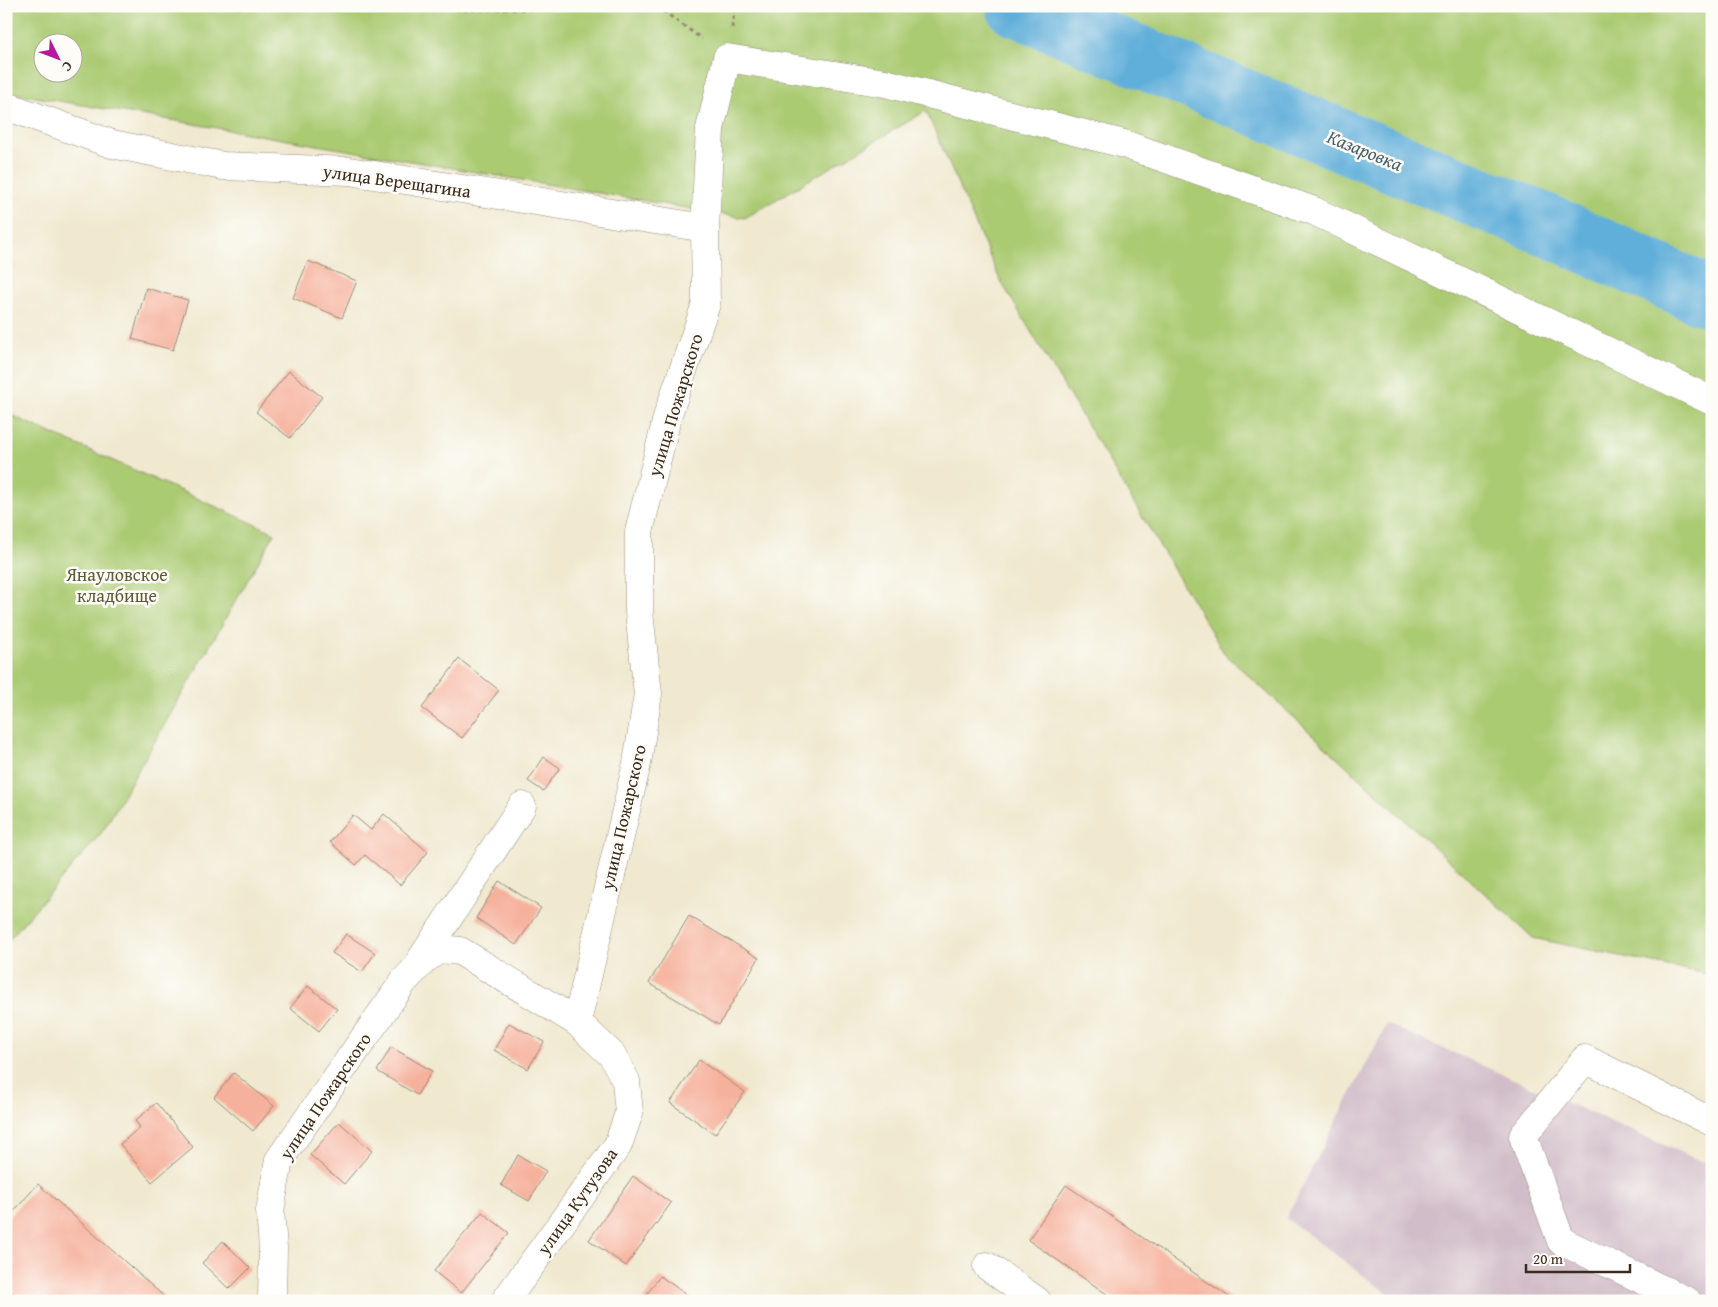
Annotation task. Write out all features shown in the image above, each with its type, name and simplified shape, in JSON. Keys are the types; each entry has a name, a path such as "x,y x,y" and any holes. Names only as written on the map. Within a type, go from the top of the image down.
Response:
{"street":[{"name":"улица Пожарского","path":"272,1301 273,1248 270,1211 280,1160 404,981 425,959 440,949 460,951 578,1022 637,763 648,694 639,612 639,532 668,414 706,304 705,228 710,129 727,58"},
{"path":"727,58 885,83 1124,144 1314,211 1712,401"},
{"name":"улица Верещагина","path":"6,106 112,144 222,166 349,171 705,228"},
{"path":"414,970 522,806"},
{"name":"улица Кутузова","path":"505,1301 618,1145 628,1113 626,1081 612,1055 578,1022"},
{"path":"1687,1301 1561,1241 1523,1136 1585,1059 1712,1122"},
{"path":"987,1266 1037,1301"}],"path":[{"path":"229,6 242,8 256,6"},
{"path":"432,6 462,10 659,8 727,58"}],"shaded area":[{"path":"1387,1024 1712,1166 1712,1301 1398,1301 1286,1218"}],"green space":[{"path":"6,6 1712,6 1712,975 1533,938 1224,653 1000,280 926,111 745,218 6,92"},
{"name":"Янауловское кладбище","path":"6,413 275,533 103,831 6,943"}],"building":[{"path":"308,261 357,281 342,318 293,298"},
{"path":"146,288 188,300 173,350 132,339"},
{"path":"289,371 322,397 290,438 256,412"},
{"path":"459,659 499,690 462,738 422,708"},
{"path":"544,757 560,768 543,791 528,781"},
{"path":"384,814 428,852 400,885 365,855 356,865 330,842 353,815 371,830"},
{"path":"499,881 541,908 516,945 476,918"},
{"path":"689,916 759,958 719,1025 649,983"},
{"path":"346,934 375,953 362,972 332,953"},
{"path":"308,986 337,1009 319,1031 290,1008"},
{"path":"509,1023 544,1042 528,1069 494,1050"},
{"path":"391,1047 432,1071 417,1095 377,1071"},
{"path":"699,1060 745,1092 715,1134 670,1103"},
{"path":"234,1073 274,1106 253,1131 214,1097"},
{"path":"156,1103 193,1147 152,1182 120,1144 140,1127 135,1121"},
{"path":"339,1122 372,1151 344,1184 310,1155"},
{"path":"518,1155 546,1171 529,1201 501,1185"},
{"path":"633,1176 671,1203 626,1266 589,1240"},
{"path":"38,1184 169,1301 22,1301 6,1287 6,1220"},
{"path":"1066,1185 1235,1301 1117,1301 1028,1240"},
{"path":"482,1212 509,1233 461,1293 434,1271"},
{"path":"223,1241 250,1268 229,1289 202,1263"},
{"path":"660,1276 696,1301 642,1301"}],"waterway":[{"name":"Казаровка","path":"1017,6 1549,226 1702,294 1712,295"}]}
